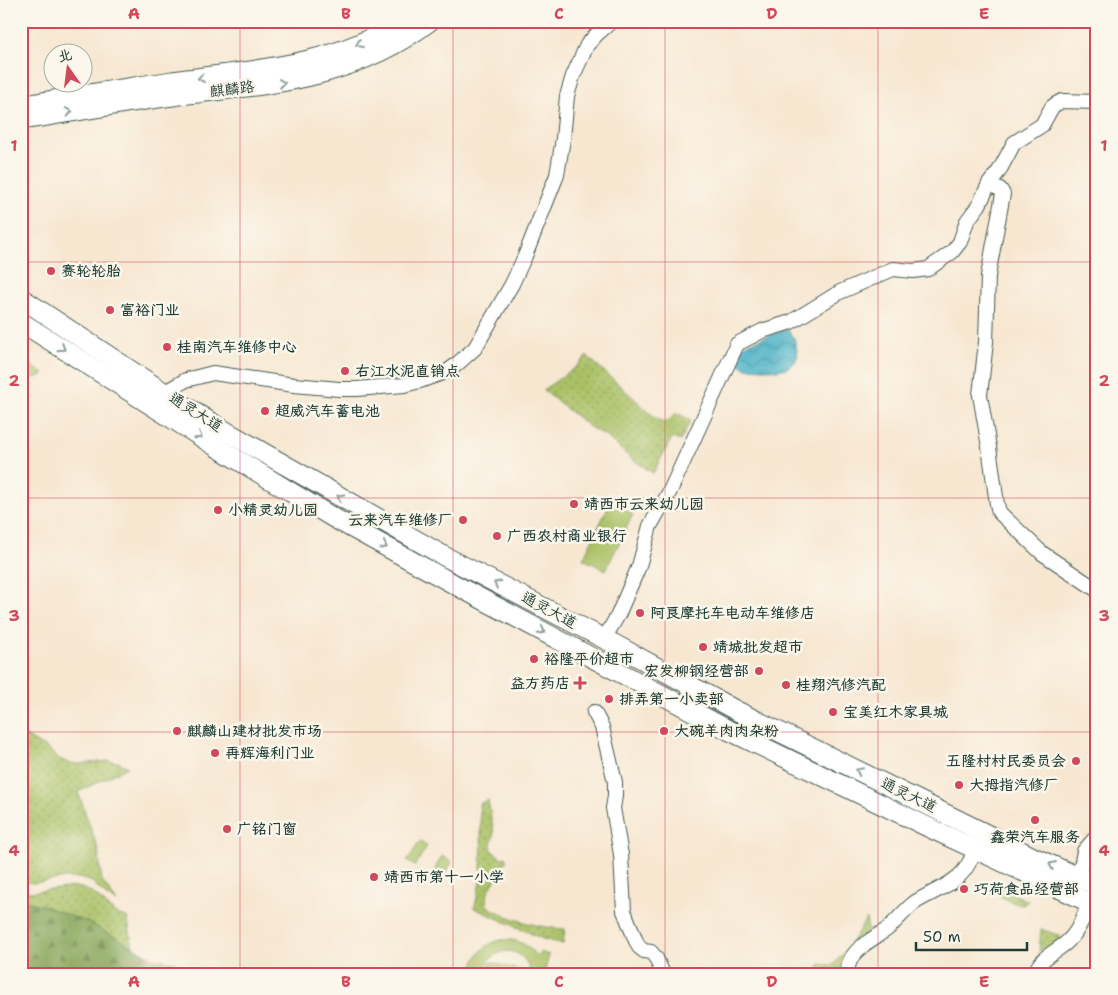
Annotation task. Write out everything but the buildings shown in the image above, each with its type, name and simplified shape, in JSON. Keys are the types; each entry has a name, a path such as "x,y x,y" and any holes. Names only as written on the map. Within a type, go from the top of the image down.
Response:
{"main road":[{"name":"麒麟路","path":"21,106 314,60 339,53 366,41 402,21"},
{"name":"麒麟路","path":"21,120 178,95 290,82 369,58 411,36 430,21"},
{"name":"通灵大道","path":"21,298 222,429 444,556 737,711 1035,858 1079,877 1094,898"},
{"name":"通灵大道","path":"21,322 223,451 332,517 435,574 728,730 976,849 1094,898"}],"street":[{"path":"165,392 186,380 213,374 339,389 404,385 441,374 456,366 475,348 512,284 525,256 556,175 563,139 567,96 573,76 588,45 612,21"},
{"path":"604,640 618,615 639,566 650,526 670,491 737,344 762,331 791,322 840,292 893,269 913,271 928,269 952,252 960,242 966,230 967,221 978,205 988,184 999,171 1014,143 1042,125 1052,107 1062,101 1097,102"},
{"path":"988,184 1000,188 1003,194 988,276 986,342 980,395 984,426 990,447 999,512 1042,552 1097,590"},
{"path":"594,712 602,727 615,782 616,790 613,808 622,855 624,911 639,947 644,951 651,952 656,958 663,974"},
{"path":"1079,877 1084,851 1097,836"},
{"path":"847,974 847,967 858,950 885,930 914,904 956,880 966,870 976,849"},
{"path":"1035,974 1037,966 1042,960 1069,940 1076,932 1094,898"}],"green space":[{"path":"587,356 657,419 665,422 676,413 691,420 680,441 672,438 653,473 633,460 606,436 591,428 543,390 576,367"},
{"path":"21,359 44,374 32,377 21,372"},
{"path":"610,503 633,514 606,570 583,559"},
{"path":"21,733 68,763 79,764 108,761 118,762 128,767 78,792 98,849 102,881 117,902 106,896 92,882 79,878 34,883 21,882"},
{"path":"488,800 494,833 491,844 492,851 502,858 506,857 506,862 488,892 486,905 503,915 524,922 565,929 563,944 543,939 474,908 481,871 479,804"},
{"path":"420,841 427,846 415,866 407,861"},
{"path":"442,856 452,862 440,883 430,878"},
{"path":"987,881 1028,901 1023,905 1007,900 992,890"},
{"path":"75,887 91,892 113,911 127,917 133,947 44,906 21,900 21,893"},
{"path":"21,900 44,906 87,922 154,958 175,962 197,974 21,974"},
{"path":"866,919 869,936 844,963 838,974 818,974 820,964 833,965 848,948"},
{"path":"1041,929 1060,936 1060,944 1054,948 1039,951"},
{"path":"500,940 511,940 526,945 537,957 540,952 549,955 544,974 530,974 529,967 522,957 511,952 505,952 499,953 489,960 484,974 470,974 480,952 488,945"},
{"path":"490,962 528,972 528,974 487,974"}],"water":[{"path":"787,329 794,338 798,355 795,362 787,368 778,370 747,368 737,360 741,348 749,343"}],"place":[{"name":"赛轮轮胎","path":"51,271"},
{"name":"富裕门业","path":"110,310"},
{"name":"桂南汽车维修中心","path":"167,347"},
{"name":"右江水泥直销点","path":"345,371"},
{"name":"超威汽车蓄电池","path":"265,411"},
{"name":"靖西市云来幼儿园","path":"574,504"},
{"name":"小精灵幼儿园","path":"218,510"},
{"name":"云来汽车维修厂","path":"463,520"},
{"name":"广西农村商业银行","path":"497,536"},
{"name":"阿良摩托车电动车维修店","path":"640,613"},
{"name":"靖城批发超市","path":"703,647"},
{"name":"裕隆平价超市","path":"534,659"},
{"name":"宏发柳钢经营部","path":"759,671"},
{"name":"益方药店","path":"580,683"},
{"name":"桂翔汽修汽配","path":"786,685"},
{"name":"排弄第一小卖部","path":"609,699"},
{"name":"宝美红木家具城","path":"833,712"},
{"name":"麒麟山建材批发市场","path":"177,731"},
{"name":"大碗羊肉肉杂粉","path":"664,731"},
{"name":"再辉海利门业","path":"215,753"},
{"name":"五隆村村民委员会","path":"1076,761"},
{"name":"大拇指汽修厂","path":"959,785"},
{"name":"鑫荣汽车服务","path":"1035,820"},
{"name":"广铭门窗","path":"227,829"},
{"name":"靖西市第十一小学","path":"374,877"},
{"name":"巧荷食品经营部","path":"964,889"}]}
